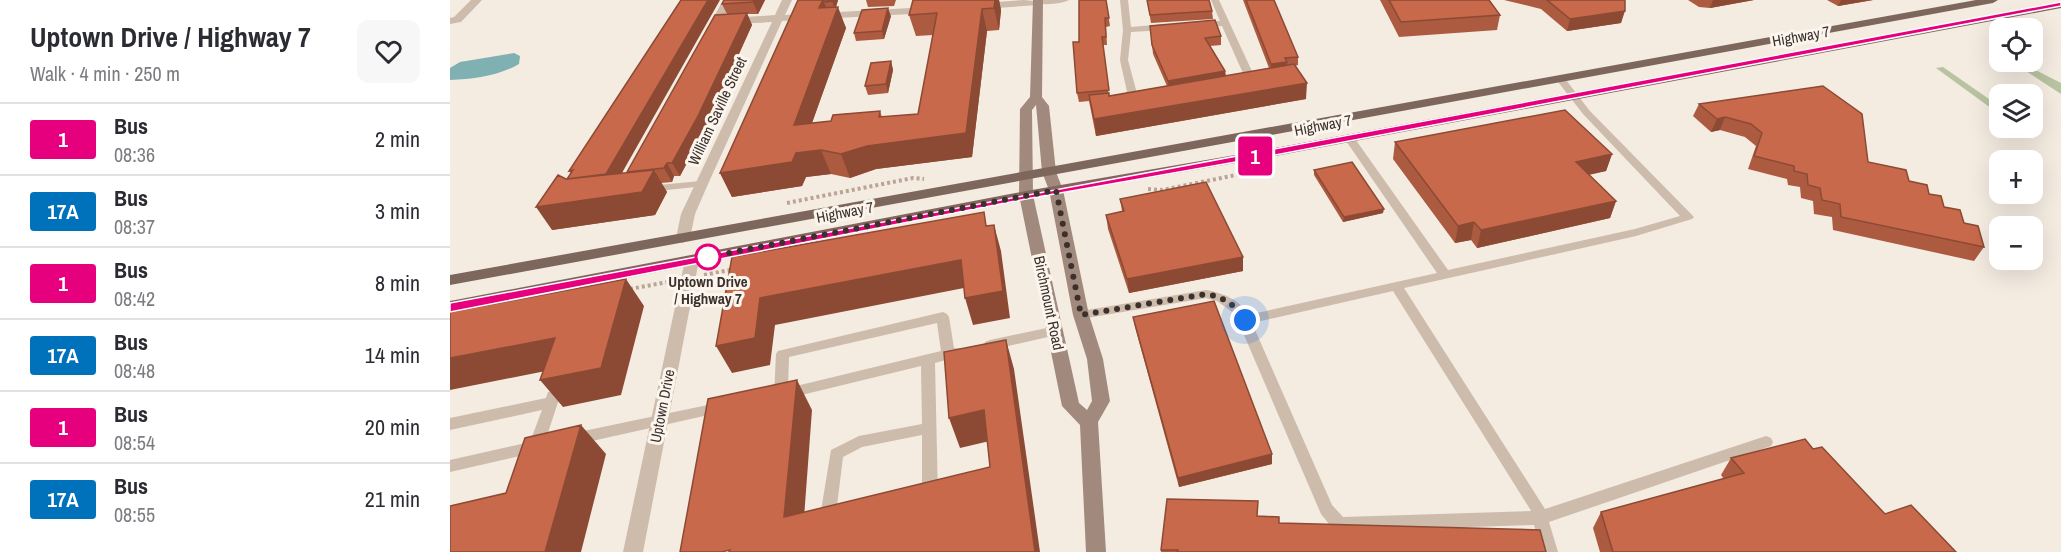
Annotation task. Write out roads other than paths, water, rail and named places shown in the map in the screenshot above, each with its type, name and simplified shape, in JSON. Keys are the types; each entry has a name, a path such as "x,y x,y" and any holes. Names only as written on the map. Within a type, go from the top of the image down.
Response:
{"main road":[{"name":"Highway 7","path":"450,280 1993,0"},
{"path":"1036,98 1038,1"},
{"name":"Highway 7","path":"450,307 1026,195 1350,138 2061,5"},
{"name":"Birchmount Road","path":"1089,422 1071,406 1026,195 1024,177 1026,109 1036,98 1043,106 1049,172 1056,190 1081,315 1095,359 1101,401 1089,422 1096,552"}],"street":[{"path":"453,20 477,0"},
{"path":"706,40 728,0"},
{"name":"William Saville Street","path":"683,238 688,214 701,184 787,0"},
{"path":"969,7 1038,1"},
{"path":"716,22 946,9"},
{"name":"Uptown Drive","path":"633,552 692,260"}],"lane":[{"path":"1038,1 1065,0"},
{"path":"1124,0 1127,30 1124,60 1129,101 1146,99"},
{"path":"1215,0 1223,23 1256,80 1237,85"},
{"path":"1191,25 1223,23"},
{"path":"1127,30 1170,27"},
{"path":"1245,320 1625,234 1688,217 1572,95 1560,78"},
{"path":"1350,138 1444,274"},
{"path":"633,190 701,184"},
{"path":"1396,285 1538,507 1550,552"},
{"path":"1081,315 1206,294 1221,297 1240,311 1326,509 1339,524 1540,518 1766,442"},
{"path":"948,354 943,317 783,354 775,396 928,358 948,354 1056,331"},
{"path":"918,500 930,498 928,358"},
{"path":"537,464 549,444 551,402 556,386"},
{"path":"450,424 551,402"},
{"path":"450,466 736,404"},
{"path":"850,513 828,518 836,454 859,442 929,428"}],"water":[{"path":"514,53 520,56 519,64 511,68 486,76 450,80 450,68 460,62"}],"place":[{"name":"Uptown Drive / Highway 7","path":"708,257"}]}
